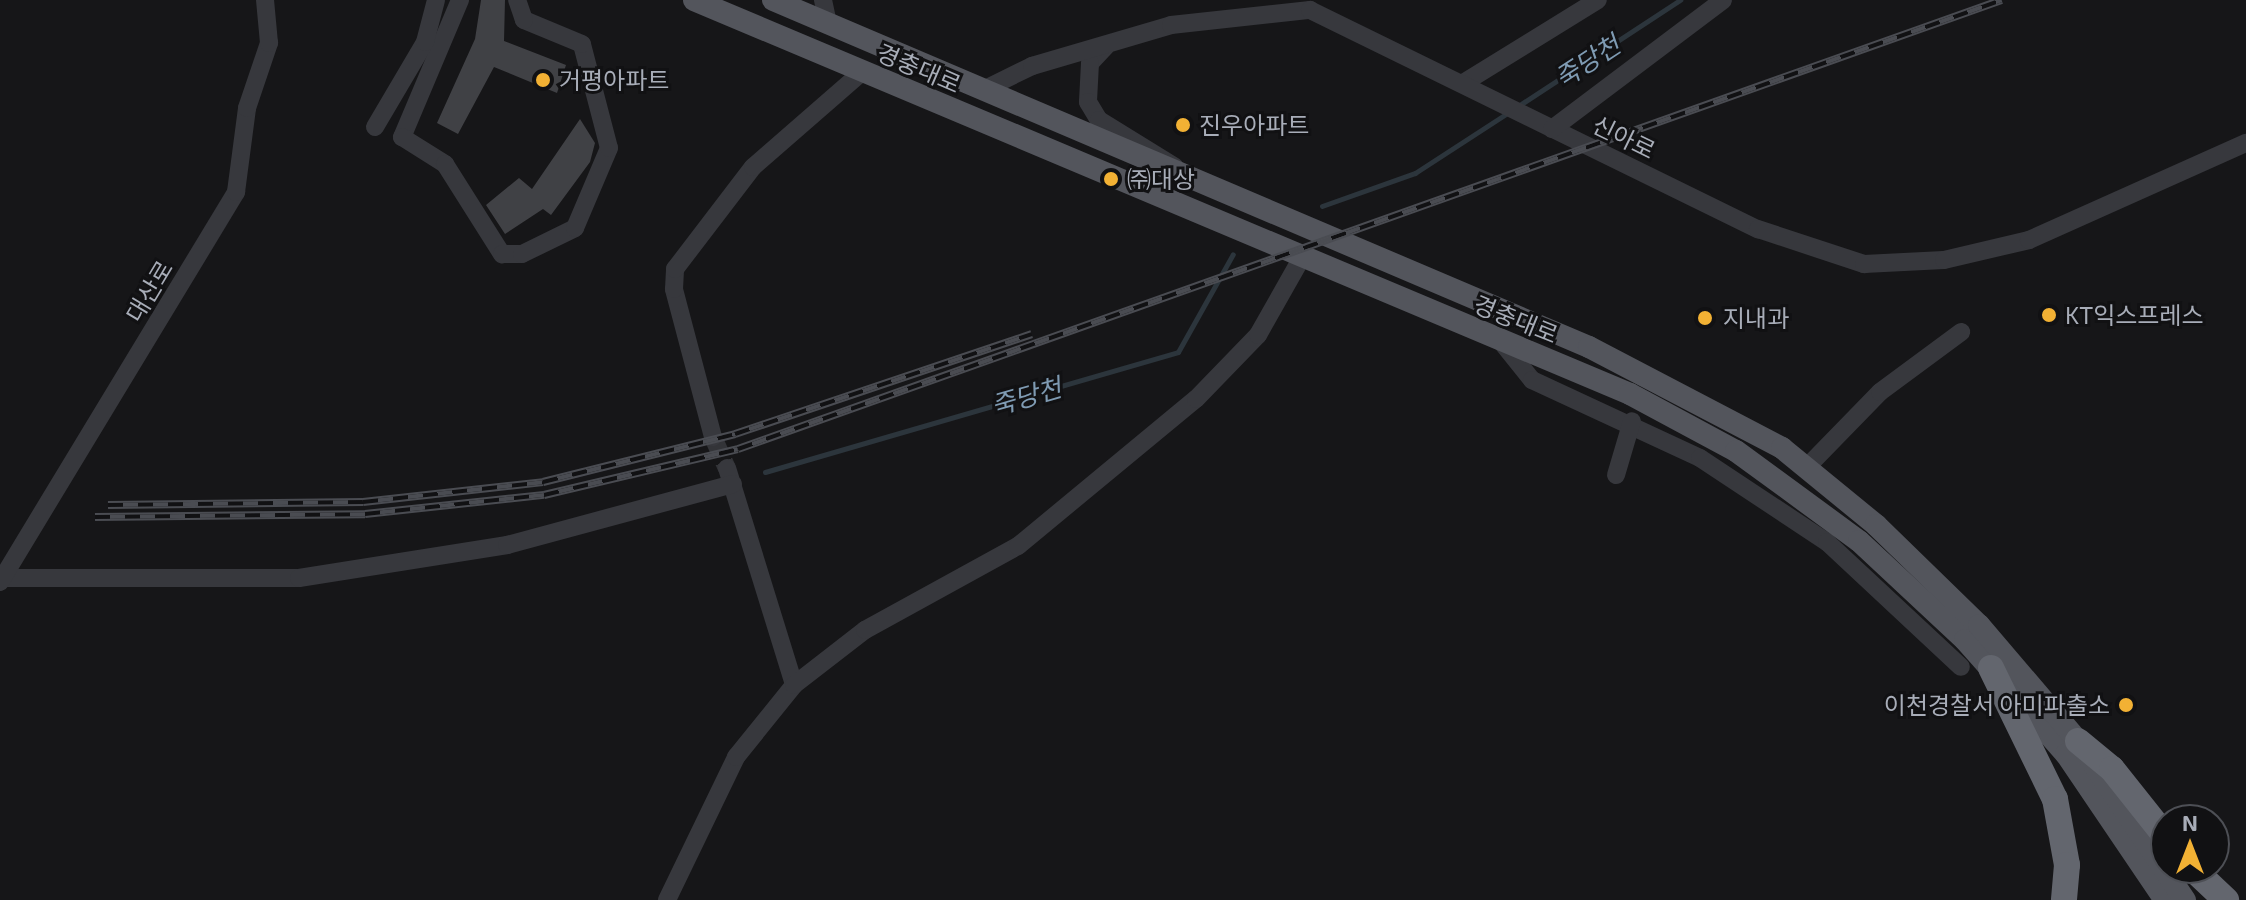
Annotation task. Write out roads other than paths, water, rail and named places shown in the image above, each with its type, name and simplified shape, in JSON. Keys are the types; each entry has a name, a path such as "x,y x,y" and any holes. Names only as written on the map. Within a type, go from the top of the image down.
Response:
{"highway":[{"path":"1991,668 2055,799 2067,865 2064,900"},
{"path":"2078,741 2112,769 2150,817"},
{"path":"2209,884 2226,900"}],"main road":[{"name":"경충대로","path":"694,0 1301,259 1630,394 1790,486 1859,541 1991,668 2066,754 2165,900"},
{"name":"경충대로","path":"773,0 1318,228 1640,371 1808,466 1979,625 2078,741 2185,900"},
{"path":"970,118 983,90"},
{"path":"1301,259 1318,228"},
{"path":"1790,486 1808,466"}],"street":[{"name":"대산로","path":"2,580 236,192 247,108 269,43 264,0"},
{"path":"375,127 425,42 436,0"},
{"path":"460,0 402,137 445,164 502,254 522,254 575,228 609,148 582,44 524,20 517,0"},
{"path":"823,0 828,24"},
{"path":"1465,82 1598,0"},
{"path":"1552,129 1723,0"},
{"name":"신아로","path":"983,90 1109,43 1171,25 1307,5 1465,82 1552,129 1796,246 1864,264 1944,260 2029,240 2246,143"},
{"path":"1109,43 1090,63 1088,102 1099,120 1177,169"},
{"path":"713,437 674,289 675,269 753,167 862,72"},
{"path":"667,900 736,757 794,685 865,630 1018,546 1196,399 1258,335 1301,259"},
{"path":"1808,466 1880,392 1961,332"},
{"path":"1500,340 1532,380 1632,421 1775,506 1827,542 1961,667"},
{"path":"1616,475 1632,421"},
{"path":"2,580 299,578 507,545 730,476 794,685"},
{"path":"1775,506 1790,486"}],"waterway":[{"name":"죽당천","path":"1518,106 1680,0"},
{"name":"죽당천","path":"1322,206 1415,173 1509,112"},
{"name":"죽당천","path":"765,472 1178,352 1233,254"}],"tunnel":[{"path":"713,437 727,468"}],"railway":[{"path":"95,517 365,514 544,495 738,449 2002,0"},
{"path":"108,505 363,502 543,482 735,434 1032,334"}],"place":[{"name":"거평아파트","path":"543,80"},
{"name":"진우아파트","path":"1183,125"},
{"name":"㈜대상","path":"1111,179"},
{"name":"KT익스프레스","path":"2049,315"},
{"name":"지내과","path":"1705,318"},
{"name":"이천경찰서 아미파출소","path":"2126,705"}]}
